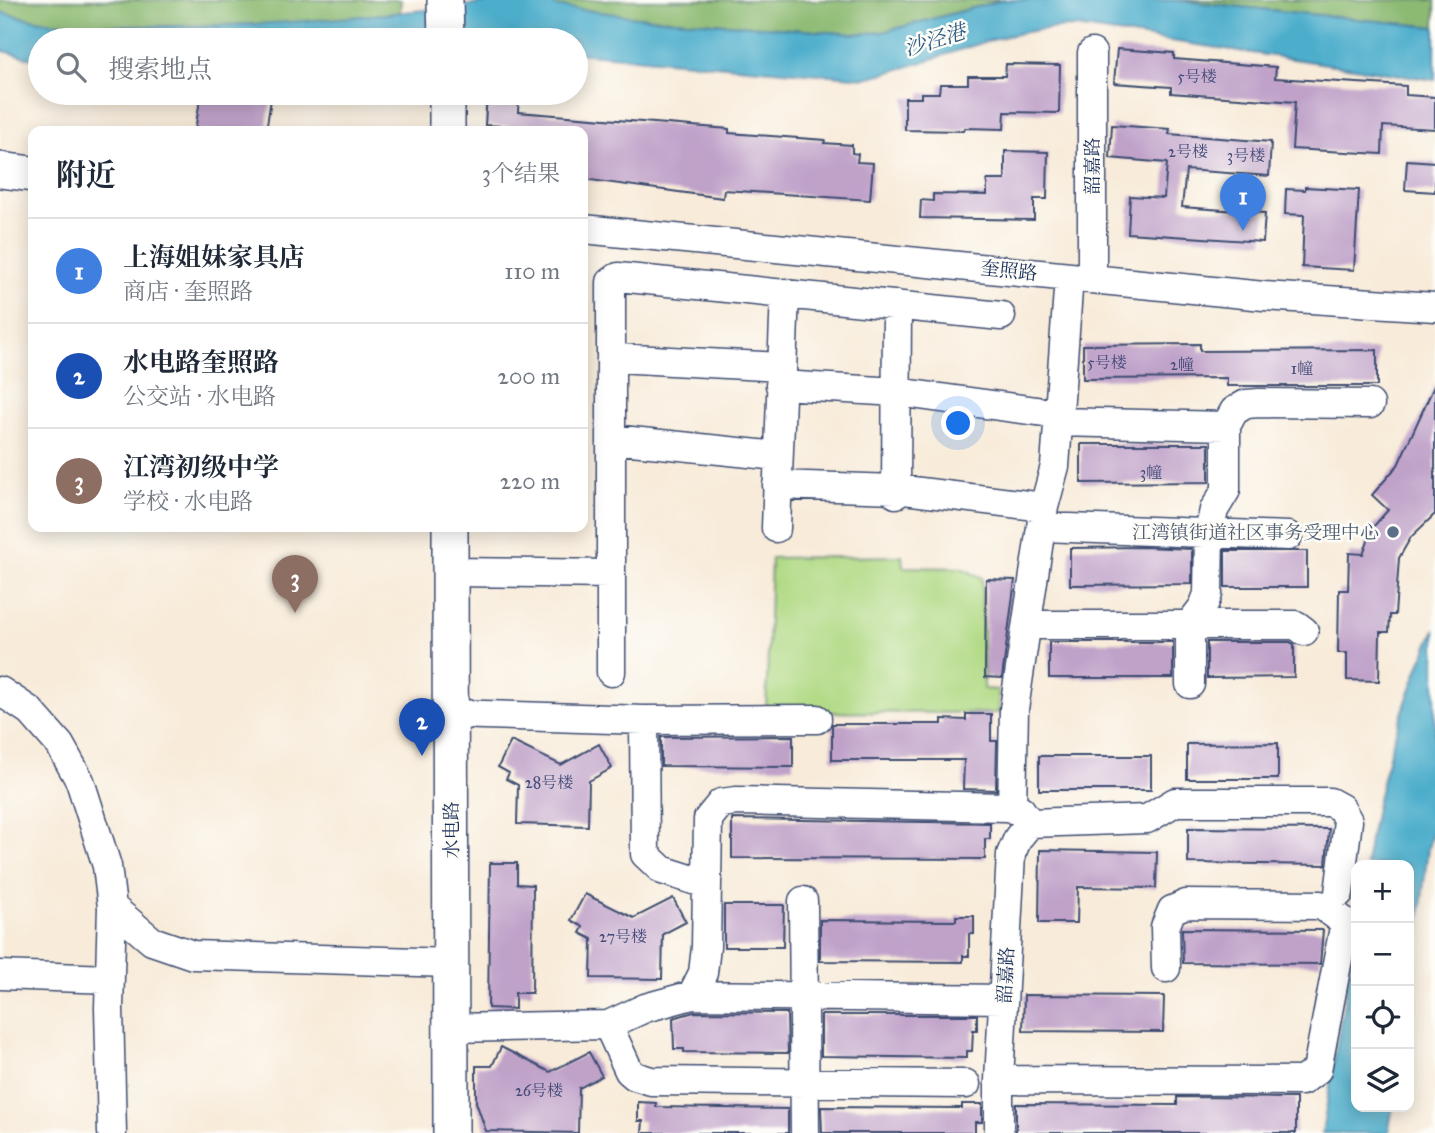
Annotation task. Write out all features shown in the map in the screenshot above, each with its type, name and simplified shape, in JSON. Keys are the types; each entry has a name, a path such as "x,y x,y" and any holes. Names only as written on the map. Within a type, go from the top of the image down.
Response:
{"main road":[{"path":"446,0 446,28"},
{"path":"447,105 447,126"},
{"path":"0,170 28,173"},
{"name":"水电路","path":"450,532 451,1133"}],"street":[{"name":"韶嘉路","path":"999,1133 999,1080 1011,854 1018,838 1021,816 1014,709 1043,517 1055,466 1059,418 1081,278 1092,53"},
{"name":"奎照路","path":"588,229 1327,301 1435,307"},
{"path":"611,672 611,282 618,277 1001,316"},
{"path":"776,528 785,293"},
{"path":"896,492 897,305"},
{"path":"611,361 616,358 780,376 1059,418 1226,426"},
{"path":"1190,684 1191,624 1208,594 1209,533 1214,510 1226,490 1226,426 1234,411 1246,404 1259,402 1370,404"},
{"path":"612,439 778,456"},
{"path":"777,485 896,492 1043,517 1209,533 1288,536"},
{"path":"450,572 496,573 510,588 611,583"},
{"path":"1027,625 1296,625 1304,631"},
{"path":"0,691 30,711 60,745 80,781 107,866 112,907 112,1133"},
{"path":"451,714 644,720 817,719"},
{"path":"644,720 645,854 662,870 706,884"},
{"path":"692,995 703,973 706,947 708,818 721,803 749,801 1021,816 1147,819 1175,802 1331,802 1340,808 1348,821 1339,893"},
{"path":"803,901 805,1133"},
{"path":"999,1080 1302,1081 1317,1070 1345,922 1321,905 1186,904 1172,910 1165,927 1166,968"},
{"path":"112,907 152,941 192,955 451,962"},
{"path":"0,975 110,979"},
{"path":"450,1028 608,1025 645,1008 692,995 1003,999"},
{"path":"608,1025 629,1071 651,1081 966,1084"}],"green space":[{"path":"0,0 401,0 400,13 268,25 199,27 59,25 0,12"},
{"path":"548,0 1003,0 883,32 854,34 637,17 555,6"},
{"path":"1174,0 1435,0 1435,27"},
{"path":"902,556 903,567 961,568 982,578 984,689 998,690 999,713 766,712 771,558"}],"water":[{"name":"沙泾港","path":"488,0 548,0 556,6 637,17 854,34 883,32 1003,0 1174,0 1435,27 1435,80 1076,27 1048,29 995,39 865,78 588,54 588,28 28,28 28,58 0,50 0,12 53,23 185,26 315,20 487,3"},
{"path":"1435,629 1435,823 1428,848 1414,970 1414,860 1367,860 1384,775 1412,686"},
{"path":"1351,961 1351,1112 1392,1112 1388,1133 1322,1133"}],"building":[{"path":"1117,49 1174,53 1174,59 1276,67 1275,78 1406,86 1406,95 1435,97 1435,129 1383,126 1382,154 1292,149 1295,102 1171,93 1171,87 1114,83"},
{"path":"1006,64 1060,65 1059,113 1005,112 1004,129 905,130 905,98 921,98 921,93 939,93 940,84 968,84 968,76 1005,76"},
{"path":"199,105 270,105 267,126 196,126"},
{"path":"486,105 518,105 518,112 729,129 729,133 825,140 824,143 852,145 852,153 858,154 857,162 873,163 870,200 724,190 723,198 588,180 588,126 485,125"},
{"path":"1112,125 1170,129 1169,134 1271,142 1269,176 1186,170 1182,207 1265,213 1263,242 1128,233 1130,196 1164,198 1167,163 1110,158"},
{"path":"1005,151 1048,152 1047,199 1034,199 1034,220 920,218 921,200 933,201 933,194 987,195 987,180 1005,180"},
{"path":"1407,160 1435,162 1435,192 1405,190"},
{"path":"1305,187 1359,190 1354,270 1302,267 1304,215 1285,214 1286,189 1305,190"},
{"path":"1200,344 1200,351 1377,350 1377,386 1227,386 1227,378 1083,379 1083,345"},
{"name":"江湾镇街道社区事务受理中心","path":"1435,384 1435,514 1411,537 1399,558 1395,615 1390,615 1389,632 1380,632 1379,681 1347,680 1347,653 1338,653 1339,590 1348,590 1349,553 1363,554 1373,527 1388,510 1372,495 1398,465"},
{"path":"1081,444 1209,444 1209,482 1081,483"},
{"path":"1070,548 1192,549 1192,584 1070,585"},
{"path":"1225,551 1307,551 1307,587 1225,587"},
{"path":"986,579 1015,580 1002,678 985,677"},
{"path":"1049,642 1173,642 1173,678 1049,678"},
{"path":"1207,642 1290,642 1294,644 1294,677 1207,678"},
{"path":"966,714 991,714 991,741 997,741 996,790 963,789 964,760 832,760 832,724 942,724 942,719 966,720"},
{"path":"793,736 793,767 661,766 661,737"},
{"path":"511,741 561,765 599,744 612,768 589,781 588,826 517,824 518,785 506,779 509,773 498,767"},
{"path":"1278,743 1278,779 1187,779 1187,744"},
{"path":"1039,756 1151,756 1151,790 1039,790"},
{"path":"732,819 990,823 990,839 985,839 985,859 732,858"},
{"path":"1188,828 1329,829 1326,865 1188,863"},
{"path":"1040,850 1157,852 1156,888 1078,887 1077,923 1039,923"},
{"path":"490,863 517,863 517,884 533,885 532,993 515,993 515,1009 488,1008"},
{"path":"585,894 634,918 673,898 686,922 663,934 662,979 591,978 592,939 580,933 583,927 571,920"},
{"path":"724,905 784,905 783,947 724,947"},
{"path":"956,916 974,916 974,934 969,934 969,956 963,956 963,962 820,961 820,920 956,921"},
{"path":"1182,929 1323,930 1320,964 1183,963"},
{"path":"1024,995 1164,996 1163,1032 1023,1031"},
{"path":"694,1012 787,1013 788,1053 684,1052 684,1049 674,1049 673,1018"},
{"path":"821,1015 977,1015 977,1030 973,1030 972,1051 967,1051 967,1058 821,1056"},
{"path":"501,1047 550,1072 589,1052 602,1076 579,1088 578,1133 486,1131 476,1102 476,1066 492,1066"},
{"path":"1177,1097 1296,1098 1296,1133 1016,1133 1016,1104 1177,1105"},
{"path":"638,1102 656,1103 656,1107 788,1109 788,1133 642,1133 643,1121 638,1121"},
{"path":"962,1104 982,1104 982,1122 975,1122 975,1133 822,1133 821,1107 962,1108"}],"place":[{"name":"上海姐妹家具店","path":"1243,231"},
{"name":"江湾镇街道社区事务受理中心","path":"1393,532"},
{"name":"江湾初级中学","path":"295,613"},
{"name":"水电路奎照路","path":"422,756"}]}
